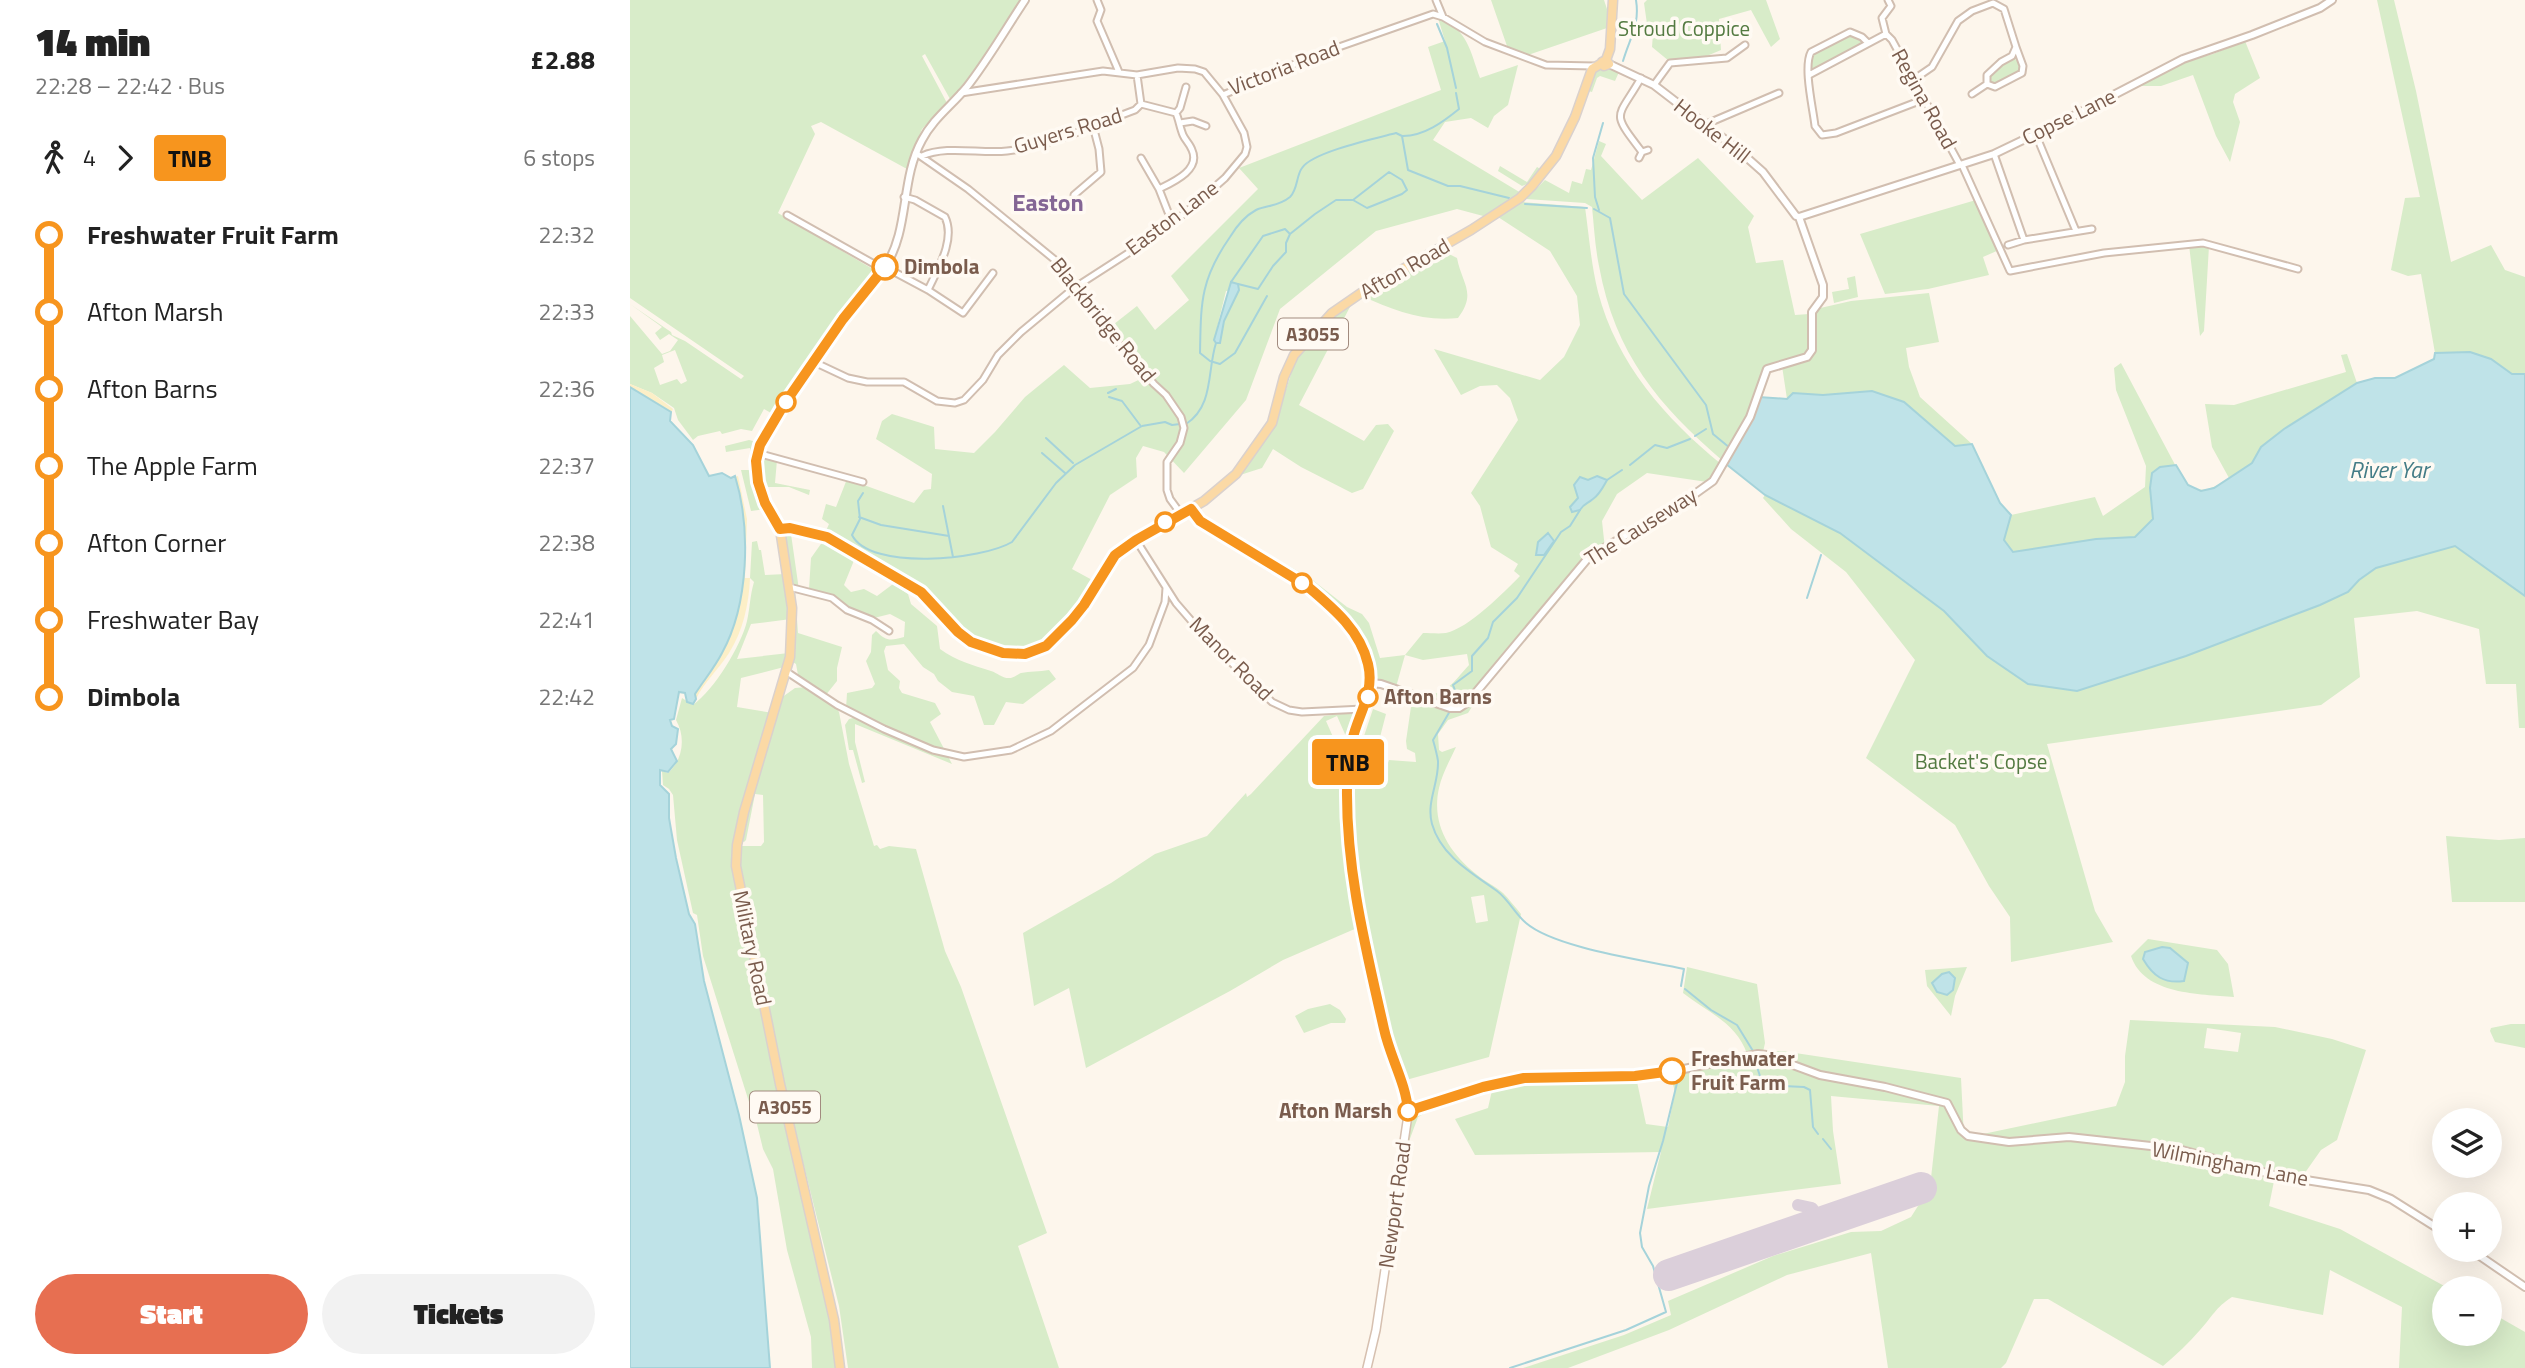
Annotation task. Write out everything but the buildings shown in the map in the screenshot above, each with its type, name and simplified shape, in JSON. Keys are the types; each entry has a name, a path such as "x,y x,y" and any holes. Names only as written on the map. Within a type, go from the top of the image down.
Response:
{"main road":[{"name":"A3055","path":"1603,63 1610,49 1613,0"},
{"name":"Afton Road","path":"780,529 790,528 834,540 921,592 958,632 982,648 1013,655 1025,654 1046,646 1084,605 1115,555 1219,489 1251,455 1272,423 1284,377 1294,355 1332,313 1361,293 1442,249 1520,198 1553,160 1603,63"},
{"name":"Newport Road","path":"1191,509 1200,521 1307,586 1336,611 1351,628 1368,665 1370,682 1351,741 1348,767 1350,864 1360,927 1384,1030 1406,1095 1408,1111 1376,1330 1367,1368"},
{"name":"Military Road","path":"780,529 792,624 788,672 744,812 736,866 793,1147 834,1320 840,1368"}],"street":[{"path":"780,529 761,493 757,453 775,419 843,319 884,268 898,238 904,197 919,155 938,116 961,93 1000,42 1025,0"},
{"path":"1097,0 1101,10 1097,21 1119,72"},
{"path":"1430,15 1435,0"},
{"path":"1435,0 1445,18 1485,42 1546,65 1603,63"},
{"path":"1809,75 1886,34 1882,18 1891,6 1888,0"},
{"name":"Copse Lane","path":"1799,217 1994,154 2183,58 2212,51 2320,8 2332,0"},
{"path":"1913,80 1932,67 1958,21 1972,11 1993,3 2004,9 2023,66 2022,73 1994,87 1987,84"},
{"path":"1101,10 1109,8"},
{"name":"Victoria Road","path":"961,93 1103,71 1137,75 1178,68 1204,72 1223,95 1295,63 1430,15 1445,18"},
{"path":"1868,43 1850,32 1809,55 1815,126 1822,135 1836,133 1922,100"},
{"name":"Regina Road","path":"1886,34 1961,165 2010,271 2104,253 2203,243 2298,270"},
{"path":"1654,85 1670,63 1727,58 1745,46"},
{"path":"1987,84 1987,75 2012,56 2016,47"},
{"name":"Hooke Hill","path":"1603,63 1654,85 1756,166 1773,184 1799,217 1822,279 1823,297 1819,303"},
{"name":"Guyers Road","path":"919,155 1007,151 1036,145 1093,126 1135,110 1141,104 1137,75"},
{"path":"1641,78 1619,116 1620,123 1643,153"},
{"path":"1972,93 1987,84"},
{"path":"1176,113 1186,87"},
{"path":"1704,125 1779,93"},
{"name":"Easton Lane","path":"814,362 848,378 867,382 904,382 937,401 955,403 964,400 974,391 998,355 1021,332 1074,288 1185,213 1245,154 1248,142 1223,95"},
{"path":"1141,104 1176,113"},
{"path":"1159,189 1186,173 1194,159 1176,113"},
{"path":"1180,123 1193,121 1206,126"},
{"path":"1074,195 1101,172 1093,126"},
{"path":"2036,135 2076,231"},
{"path":"1994,154 2024,240"},
{"name":"Blackbridge Road","path":"919,155 1000,214 1055,260 1074,288 1143,372 1166,395 1182,419 1184,428 1180,443 1167,463 1170,499 1181,514"},
{"path":"1141,158 1159,189 1168,212"},
{"path":"904,197 915,200 945,217 947,222 944,252 928,290"},
{"path":"787,215 928,290 963,313 993,273"},
{"path":"2008,245 2092,229"},
{"name":"The Causeway","path":"1370,682 1450,708 1461,707 1476,693 1589,557 1713,481 1753,411 1763,374 1767,369 1807,357 1811,353 1811,316 1819,303"},
{"path":"757,453 863,482"},
{"name":"Manor Road","path":"1136,540 1176,603 1207,639 1272,702 1301,712 1363,709"},
{"path":"789,587 832,597 847,610 872,620 889,631"},
{"path":"788,672 837,705 933,750 964,757 1011,750 1051,731 1133,668 1149,645 1165,602 1166,588"},
{"path":"1165,602 1176,603"},
{"name":"Wilmingham Lane","path":"1408,1111 1483,1087 1524,1078 1635,1076 1758,1054 1819,1075 1885,1087 1947,1103 1961,1130 1968,1136 2009,1142 2069,1137 2178,1149 2274,1175 2376,1192 2432,1225"},
{"path":"2489,1262 2525,1287"}],"green space":[{"path":"630,0 1023,0 981,67 950,99 925,54 922,56 947,103 922,129 907,169 821,122 811,126 815,134 778,213 876,271 876,275 844,312 783,404 779,400 771,413 764,409 752,431 741,429 722,434 720,431 698,436 693,440 678,420 674,408 652,393 630,384 630,316 662,354 670,351 678,340 669,334 660,340 655,333 662,327 630,304 671,332 672,335 741,379 744,376 630,298","holes":["675,350 687,381 681,384 677,379 660,385 654,368 664,362 662,355"]},
{"path":"1491,0 1604,0 1607,28 1528,55 1507,46"},
{"name":"Stroud Coppice","path":"1647,0 1766,0 1780,39 1771,47 1751,10 1719,19 1721,50 1702,58 1669,61 1652,47 1653,34 1647,24 1644,3"},
{"path":"2377,0 2394,0 2416,91 2451,262 2491,245 2505,270 2525,277 2525,384 2272,476 2168,498 2102,606 1755,408 1769,397 1787,399 1782,366 1812,355 1813,315 1816,309 1851,301 1929,293 1939,342 1906,348 1909,367 1920,397 1972,444 2000,503 2011,515 2095,497 2103,516 2145,487 2146,466 2116,390 2114,368 2121,363 2181,476 2192,487 2204,490 2229,478 2212,447 2205,404 2234,405 2346,372 2341,355 2347,354 2357,383 2375,378 2395,378 2434,359 2421,274 2408,276 2391,270 2405,198 2420,197"},
{"path":"1438,18 1456,28 1462,35 1480,78 1518,65 1508,105 1494,116 1488,128 1471,118 1445,122 1433,140 1521,193 1487,217 1457,209 1376,231 1280,309 1246,400 1184,473 1164,452 1143,446 1136,458 1137,477 1110,495 1072,569 1094,581 1081,604 1044,643 1015,652 985,645 960,630 923,590 844,541 825,533 829,524 822,519 826,504 836,507 847,479 914,503 924,490 931,489 932,474 876,439 882,421 892,414 934,427 935,449 974,453 1025,397 1064,365 1090,388 1130,384 1147,376 1109,328 1137,306 1155,330 1189,300 1171,276 1258,189 1239,168 1441,90 1428,47 1445,41","holes":["1239,290 1224,321 1220,343 1214,340 1226,291"]},
{"path":"1851,33 1863,40 1863,44 1811,70 1812,54"},
{"path":"2245,41 2260,78 2235,94 2233,102 2240,122 2230,162 2216,136 2193,75 2161,86 2138,86 2186,61"},
{"path":"2012,56 2023,66 2022,73 1995,87 1987,84 1987,75"},
{"path":"1602,66 1619,72 1615,81 1600,76 1592,92 1585,90 1593,69"},
{"path":"1599,141 1606,144 1601,156 1642,200 1698,158 1754,216 1748,227 1756,263 1783,260 1795,315 1809,314 1810,350 1806,355 1764,370 1753,406 1724,462 1679,420 1643,376 1628,352 1606,297 1592,207 1585,203 1526,199 1545,180 1569,193 1572,181 1582,184 1586,169 1591,170"},
{"path":"1500,166 1527,182 1537,167 1542,170 1532,182 1522,186 1498,171"},
{"path":"1976,200 1999,250 1983,257 1989,275 1928,289 1885,294 1860,234"},
{"path":"1522,202 1585,207 1598,292 1617,343 1662,408 1721,464 1707,482 1647,473 1617,494 1602,521 1605,549 1583,568 1488,682 1468,713 1448,720 1438,734 1439,750 1442,752 1456,747 1442,778 1437,801 1444,836 1466,865 1503,893 1521,914 1489,1057 1406,1080 1412,1102 1416,1105 1433,1105 1429,1111 1418,1117 1408,1144 1405,1145 1409,1113 1362,925 1353,873 1350,767 1386,768 1389,760 1416,762 1415,753 1407,749 1406,741 1413,693 1432,694 1445,690 1469,665 1467,654 1423,660 1405,655 1423,633 1446,633 1455,630 1485,609 1520,576 1514,571 1518,564 1491,547 1480,506 1471,493 1518,420 1510,398 1497,385 1480,386 1461,395 1434,349 1540,380 1564,357 1580,325 1577,296 1550,251 1498,217","holes":["1575,490 1600,493 1592,501 1571,507 1578,498","1484,895 1488,921 1476,923 1471,897"]},
{"path":"2189,245 2209,246 2204,331 2200,336"},
{"path":"1445,252 1457,258 1466,288 1467,302 1458,318 1420,316 1362,296 1399,275"},
{"path":"1855,276 1858,297 1834,303 1832,292 1849,289 1847,278"},
{"path":"1352,303 1299,405 1364,441 1376,425 1388,424 1394,431 1363,489 1352,493 1301,467 1273,449 1262,468 1237,476 1275,424 1297,355 1333,315"},
{"path":"749,440 757,442 752,457 750,448 726,452 725,446"},
{"path":"760,455 777,460 775,483 810,490 809,495 789,487 764,487 761,482"},
{"path":"752,465 756,490 765,509 751,511 741,470 749,470"},
{"name":"Backet's Copse","path":"2525,486 2525,728 2519,728 2516,684 2486,684 2479,629 2417,611 2354,618 2360,677 2321,705 2047,744 2095,911 2113,942 2011,962 2010,917 1989,886 1955,825 1866,758 1915,660 1846,572 1791,529 1763,498 1765,495 1781,494 1935,573"},
{"path":"1203,517 1310,578 1347,607 1362,614 1369,623 1380,658 1405,655 1396,687 1366,678 1361,659 1347,631 1333,614 1264,565 1195,524"},
{"path":"785,534 791,534 799,590 795,591 798,633 842,647 837,681 825,696 798,675 796,664 791,661 791,585"},
{"path":"757,541 765,575 786,574 791,619 751,624 737,659 789,653 788,666 741,678 737,707 773,713 735,846 839,1368 812,1368 811,1337 787,1250 773,1169 763,1149 754,1112 703,956 697,915 693,913 677,840 673,795 663,785 662,771 668,773 680,755 682,741 676,720 682,698 693,705 701,698 726,667 744,631 754,582 750,578 752,542"},
{"path":"823,541 855,558 844,585 851,592 864,589 877,596 893,584 908,594 911,604 937,626 940,649 946,653 1005,678 1024,672 1049,670 1056,679 1023,704 1006,702 994,725 984,725 974,696 952,692 923,667 904,644 886,646 884,651 888,670 900,681 899,688 902,693 935,703 941,714 930,722 952,764 855,724 855,742 865,782 862,783 853,750 849,750 845,725 849,719 861,716 846,709 847,693 872,688 875,684 866,661 871,652 872,635 876,631 889,639 904,637 905,622 890,614 874,618 848,608 832,595 809,589 811,558"},
{"path":"807,687 835,706 839,712 849,764 874,846 877,845 880,849 889,846 916,849 945,951 961,987 1047,1233 1018,1246 1059,1368 848,1368 839,1306 799,1146 795,1143 741,890 738,849 742,846 761,846 764,842 763,795 755,794 746,840 740,840 781,698 795,688"},
{"path":"1373,709 1386,714 1379,741 1382,758 1372,759 1372,754 1365,754 1366,743 1362,742"},
{"path":"1358,712 1349,749 1344,810 1348,869 1357,928 1283,960 1086,1068 1069,988 1034,1006 1023,933 1111,883 1155,854 1207,836 1246,793 1247,797 1251,794 1324,716","holes":["1337,716 1348,741 1337,746 1326,721"]},
{"path":"2446,836 2499,840 2525,838 2525,902 2452,902"},
{"path":"2148,939 2217,950 2228,964 2234,997 2175,990 2148,978 2138,969 2131,956"},
{"path":"1687,967 1757,984 1765,1043 1763,1052 1782,1051 1961,1078 1964,1138 2116,1106 2125,1082 2130,1020 2275,1027 2332,1039 2366,1050 2337,1140 2321,1150 2302,1177 2178,1152 2275,1176 2269,1206 2340,1229 2432,1279 2432,1346 2502,1346 2502,1319 2525,1332 2525,1368 2399,1368 2402,1307 2330,1270 2323,1315 2232,1297 2163,1366 2048,1299 2034,1299 2006,1363 2001,1368 1888,1368 1871,1253 1787,1275 1669,1330 1568,1368 1523,1368 1624,1335 1671,1315 1668,1301 1773,1256 1851,1232 1881,1231 1911,1217 1930,1187 1939,1106 1831,1096 1841,1184 1647,1209 1661,1152 1475,1155 1455,1119 1488,1108 1493,1086 1524,1079 1636,1077 1646,1124 1668,1127 1675,1092 1670,1073 1747,1054 1736,1034 1683,993","holes":["2207,1028 2241,1033 2238,1052 2204,1048"]},
{"path":"1967,967 1955,996 1951,1016 1927,986 1925,970"},
{"path":"1330,1004 1340,1010 1346,1019 1345,1023 1331,1023 1304,1033 1295,1016 1308,1009"},
{"path":"2525,1024 2525,1048 2495,1042 2491,1028"}],"sand":[{"path":"630,384 652,393 673,409 670,416 630,393"},
{"path":"726,475 731,478 738,476 747,519 745,578 750,578 748,598 742,626 734,645 696,699 695,694"}],"water":[{"path":"1231,282 1238,284 1239,290 1224,321 1220,343 1216,343 1214,340"},
{"name":"River Yar","path":"2470,352 2491,359 2512,374 2525,374 2525,596 2455,546 2376,568 2348,592 2320,605 2186,656 2077,691 2028,684 1987,656 1944,611 1840,533 1765,495 1726,464 1759,397 1787,399 1793,393 1823,395 1872,391 1904,402 1955,446 1972,444 2000,503 2011,515 2004,540 2013,552 2096,539 2135,537 2153,519 2150,488 2152,473 2160,467 2176,465 2188,485 2201,491 2214,488 2252,463 2261,447 2284,429 2357,383 2375,378 2395,378 2434,359 2435,353"},
{"path":"630,387 671,412 670,421 693,445 709,476 722,473 731,478 735,476 744,519 745,566 738,612 719,658 695,694 693,704 687,702 685,693 679,692 674,719 670,720 672,726 678,729 676,744 671,749 677,761 668,772 660,770 660,785 669,794 669,818 676,858 689,914 695,924 704,981 739,1115 757,1198 770,1368 630,1368"},
{"path":"1597,476 1607,480 1601,490 1580,510 1572,512 1570,507 1578,498 1574,485 1580,477 1588,480"},
{"path":"1548,533 1554,541 1544,555 1536,555 1538,542"},
{"path":"2162,947 2170,948 2188,963 2184,981 2165,980 2155,974 2143,959 2145,952"},
{"path":"1949,972 1955,978 1953,990 1947,995 1937,992 1932,983 1942,974"}],"waterway":[{"path":"1623,61 1635,24 1636,0"},
{"path":"1437,24 1447,48 1456,88"},
{"path":"1403,136 1426,131 1459,109 1456,93"},
{"path":"1599,210 1595,197 1593,158 1603,123"},
{"path":"1267,296 1235,353 1220,364 1210,361 1200,353 1204,292 1220,252 1232,233 1252,212 1281,203 1290,197 1302,168 1318,156 1396,133 1402,136 1408,170 1448,186 1460,186 1509,198"},
{"path":"1238,284 1258,289 1286,252 1290,234 1336,200 1353,200 1389,172 1402,180 1407,190 1367,208 1353,200"},
{"path":"1525,204 1587,208"},
{"path":"1594,209 1610,218 1624,294 1706,405 1713,434 1730,448"},
{"path":"1231,282 1263,236 1285,229 1290,234"},
{"path":"1186,424 1201,408 1205,398 1216,343"},
{"path":"1108,393 1116,389"},
{"path":"1109,397 1122,401 1140,425"},
{"path":"863,493 858,501 860,519 852,535 863,546 880,554 903,558 928,559 977,554 1012,542 1056,483 1075,465 1142,426 1165,422 1180,424"},
{"path":"1695,436 1706,429"},
{"path":"1046,438 1073,463"},
{"path":"1630,465 1655,445 1667,448 1690,439"},
{"path":"1042,453 1065,473"},
{"path":"1607,480 1622,470"},
{"path":"943,506 953,557"},
{"path":"1453,705 1458,698 1453,685 1472,671 1472,656 1488,638 1493,622 1517,598 1561,532 1570,526 1580,510"},
{"path":"859,517 881,525 949,536"},
{"path":"1807,598 1821,555"},
{"path":"1450,711 1433,740 1438,769 1431,808 1436,835 1450,855 1501,895 1526,923 1539,932 1578,946 1684,969 1681,986"},
{"path":"1685,989 1711,1010 1737,1025 1753,1051"},
{"path":"1754,1058 1763,1085 1804,1087 1810,1090 1813,1127 1818,1134"},
{"path":"1510,1368 1626,1330 1666,1312 1653,1266 1642,1247 1640,1233 1649,1186 1677,1083"},
{"path":"1823,1139 1831,1149"}],"taxiway":[{"path":"1798,1205 1812,1208 1821,1222"}],"runway":[{"path":"1669,1275 1921,1188"}],"bus line":[{"name":"TNB","path":"885,267 843,319 783,406 760,445 756,461 758,482 765,503 780,529 790,528 827,537 921,592 958,632 971,642 982,648 1013,655 1025,654 1046,646 1084,605 1115,555 1191,509 1200,521 1307,586 1323,599 1345,619 1366,658 1370,672 1370,690 1351,741 1348,767 1350,864 1360,927 1384,1030 1402,1081 1408,1111 1483,1087 1524,1078 1635,1076 1672,1071"}],"place":[{"name":"Dimbola","path":"885,267"},
{"name":"Afton Barns","path":"1368,697"},
{"name":"Freshwater Fruit Farm","path":"1672,1071"},
{"name":"Afton Marsh","path":"1408,1111"}],"district":[{"name":"Easton","path":"1048,203"}]}
